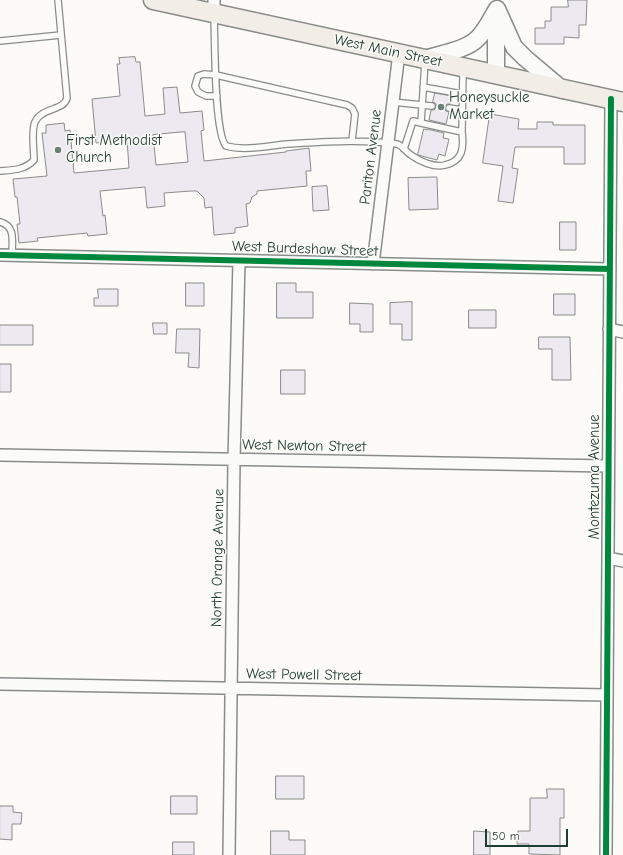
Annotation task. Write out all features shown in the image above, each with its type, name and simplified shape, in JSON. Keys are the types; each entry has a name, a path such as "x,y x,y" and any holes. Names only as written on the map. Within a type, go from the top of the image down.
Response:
{"main road":[{"name":"West Main Street","path":"153,0 214,7 399,53 617,101"},
{"path":"425,59 467,46 477,39 486,28 497,4"},
{"path":"496,74 497,4"},
{"path":"497,4 514,47 563,90"}],"street":[{"name":"Pariton Avenue","path":"373,264 399,53"},
{"name":"Montezuma Avenue","path":"606,855 609,329 617,101"},
{"name":"West Burdeshaw Street","path":"0,255 610,269"},
{"name":"North Orange Avenue","path":"229,855 234,460 239,260"},
{"path":"609,329 623,332"},
{"name":"West Newton Street","path":"0,454 234,460 608,466"},
{"path":"608,558 623,561"},
{"name":"West Powell Street","path":"0,684 607,695"}],"lane":[{"path":"0,171 24,168 30,165 34,160 34,123 44,112 66,102 67,98 58,0"},
{"path":"214,7 217,99 222,139 226,146 245,148 311,142 352,141 399,144 411,155 427,164 444,166 454,162 462,153 463,67"},
{"path":"0,41 61,35"},
{"path":"421,123 425,59"},
{"path":"217,99 202,95 198,92 196,86 198,76 204,74 216,75 347,105 352,108 355,114 352,141"},
{"path":"423,87 462,94"},
{"path":"392,102 432,106"},
{"path":"450,108 462,110"},
{"path":"404,149 413,121 462,132"},
{"path":"0,222 8,224 10,229 12,255"}],"building":[{"path":"568,0 587,0 586,25 579,25 579,38 564,37 564,44 535,44 535,28 545,28 545,21 551,21 551,7 568,7"},
{"name":"First Methodist Church","path":"135,57 136,62 140,62 145,116 165,114 163,88 177,87 180,113 202,111 204,130 201,131 204,161 309,148 311,171 306,171 307,186 257,191 257,194 252,197 250,203 246,204 248,226 235,228 235,233 214,235 212,207 205,208 204,198 197,191 164,193 165,206 147,208 145,187 100,191 107,234 88,236 87,233 37,238 38,241 19,243 17,224 20,224 13,179 47,176 42,133 46,133 46,125 64,123 65,131 70,130 74,173 129,168 127,140 96,143 92,99 120,96 117,64 120,64 119,58","holes":["185,132 188,162 156,165 153,135"]},
{"name":"Honeysuckle Market","path":"435,93 452,96 450,104 447,104 445,107 445,110 449,112 446,124 429,120 431,110 434,110 436,107 436,104 433,102"},
{"path":"490,114 519,119 518,129 537,129 537,122 553,122 553,125 585,125 585,164 564,164 564,147 515,147 512,168 518,169 513,203 498,201 503,166 483,163"},
{"path":"424,129 444,133 443,138 449,139 445,156 439,154 437,160 418,155"},
{"path":"437,177 438,209 409,210 408,178"},
{"path":"327,186 329,210 313,211 312,187"},
{"path":"560,222 576,222 576,250 560,250"},
{"path":"186,283 204,283 204,306 186,306"},
{"path":"277,283 296,283 296,292 313,292 313,318 277,318"},
{"path":"98,289 118,289 118,306 94,306 94,298 98,298"},
{"path":"554,294 575,294 575,315 554,315"},
{"path":"412,302 412,340 402,340 402,324 390,324 390,303"},
{"path":"350,303 373,304 373,332 360,332 360,324 350,324"},
{"path":"469,310 496,310 496,328 469,328"},
{"path":"153,323 167,323 167,334 154,334"},
{"path":"0,325 33,325 33,345 0,345"},
{"path":"177,329 200,329 199,368 188,367 189,353 176,353"},
{"path":"539,337 570,337 571,380 552,380 552,349 539,349"},
{"path":"0,364 11,364 11,392 0,392"},
{"path":"281,370 305,370 305,394 281,394"},
{"path":"276,776 304,776 304,799 276,799"},
{"path":"547,789 564,789 564,818 560,818 560,855 529,854 529,844 517,844 518,831 530,831 530,798 547,798"},
{"path":"171,796 197,796 197,814 171,814"},
{"path":"0,806 13,806 13,812 22,813 21,824 12,824 12,840 0,839"},
{"path":"271,831 289,831 289,840 305,840 305,855 271,855"},
{"path":"474,831 490,832 490,855 474,855"},
{"path":"173,842 194,842 194,855 173,855"}],"cycle path":[{"path":"606,855 611,99"},
{"path":"0,255 610,269"}],"place":[{"name":"Honeysuckle Market","path":"441,107"},
{"name":"First Methodist Church","path":"58,150"}]}
